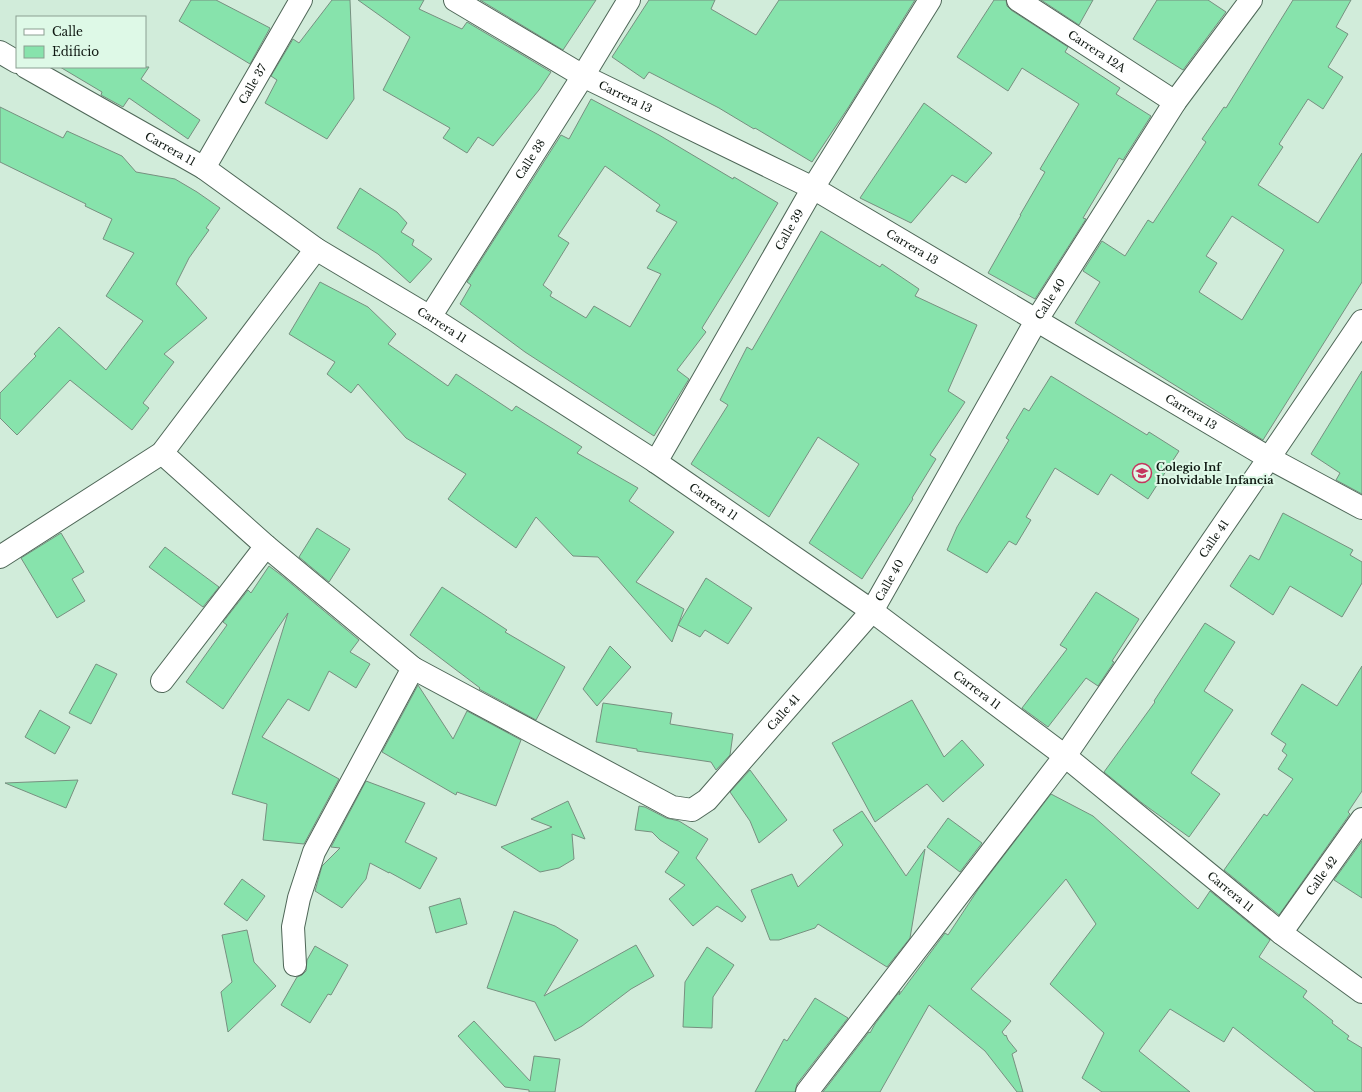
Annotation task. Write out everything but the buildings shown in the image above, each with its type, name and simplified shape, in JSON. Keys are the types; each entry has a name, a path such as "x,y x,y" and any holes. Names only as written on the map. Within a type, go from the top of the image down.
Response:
{"street":[{"name":"Calle 37","path":"204,168 301,0"},
{"name":"Carrera 13","path":"455,0 583,76 813,188 1270,458 1362,508"},
{"name":"Calle 38","path":"430,317 583,76 629,0"},
{"name":"Calle 39","path":"656,462 813,188 930,0"},
{"name":"Carrera 12A","path":"1018,0 1175,102"},
{"name":"Calle 40","path":"872,611 1036,321 1175,102 1252,0"},
{"path":"0,52 16,61"},
{"name":"Carrera 11","path":"28,68 204,168 316,249 430,317 656,462 872,611 1065,756 1281,933 1362,992"},
{"path":"0,557 162,453 316,249"},
{"name":"Calle 41","path":"807,1092 1065,756 1270,458 1362,321"},
{"path":"162,453 266,546 413,668 314,852 299,898 293,926 295,965"},
{"path":"162,681 266,546"},
{"name":"Calle 41","path":"413,668 672,807 692,810 707,800 872,611"},
{"name":"Calle 42","path":"1281,933 1362,819"}],"place":[{"name":"Colegio Inf Inolvidable Infancia","path":"1142,473"}]}
